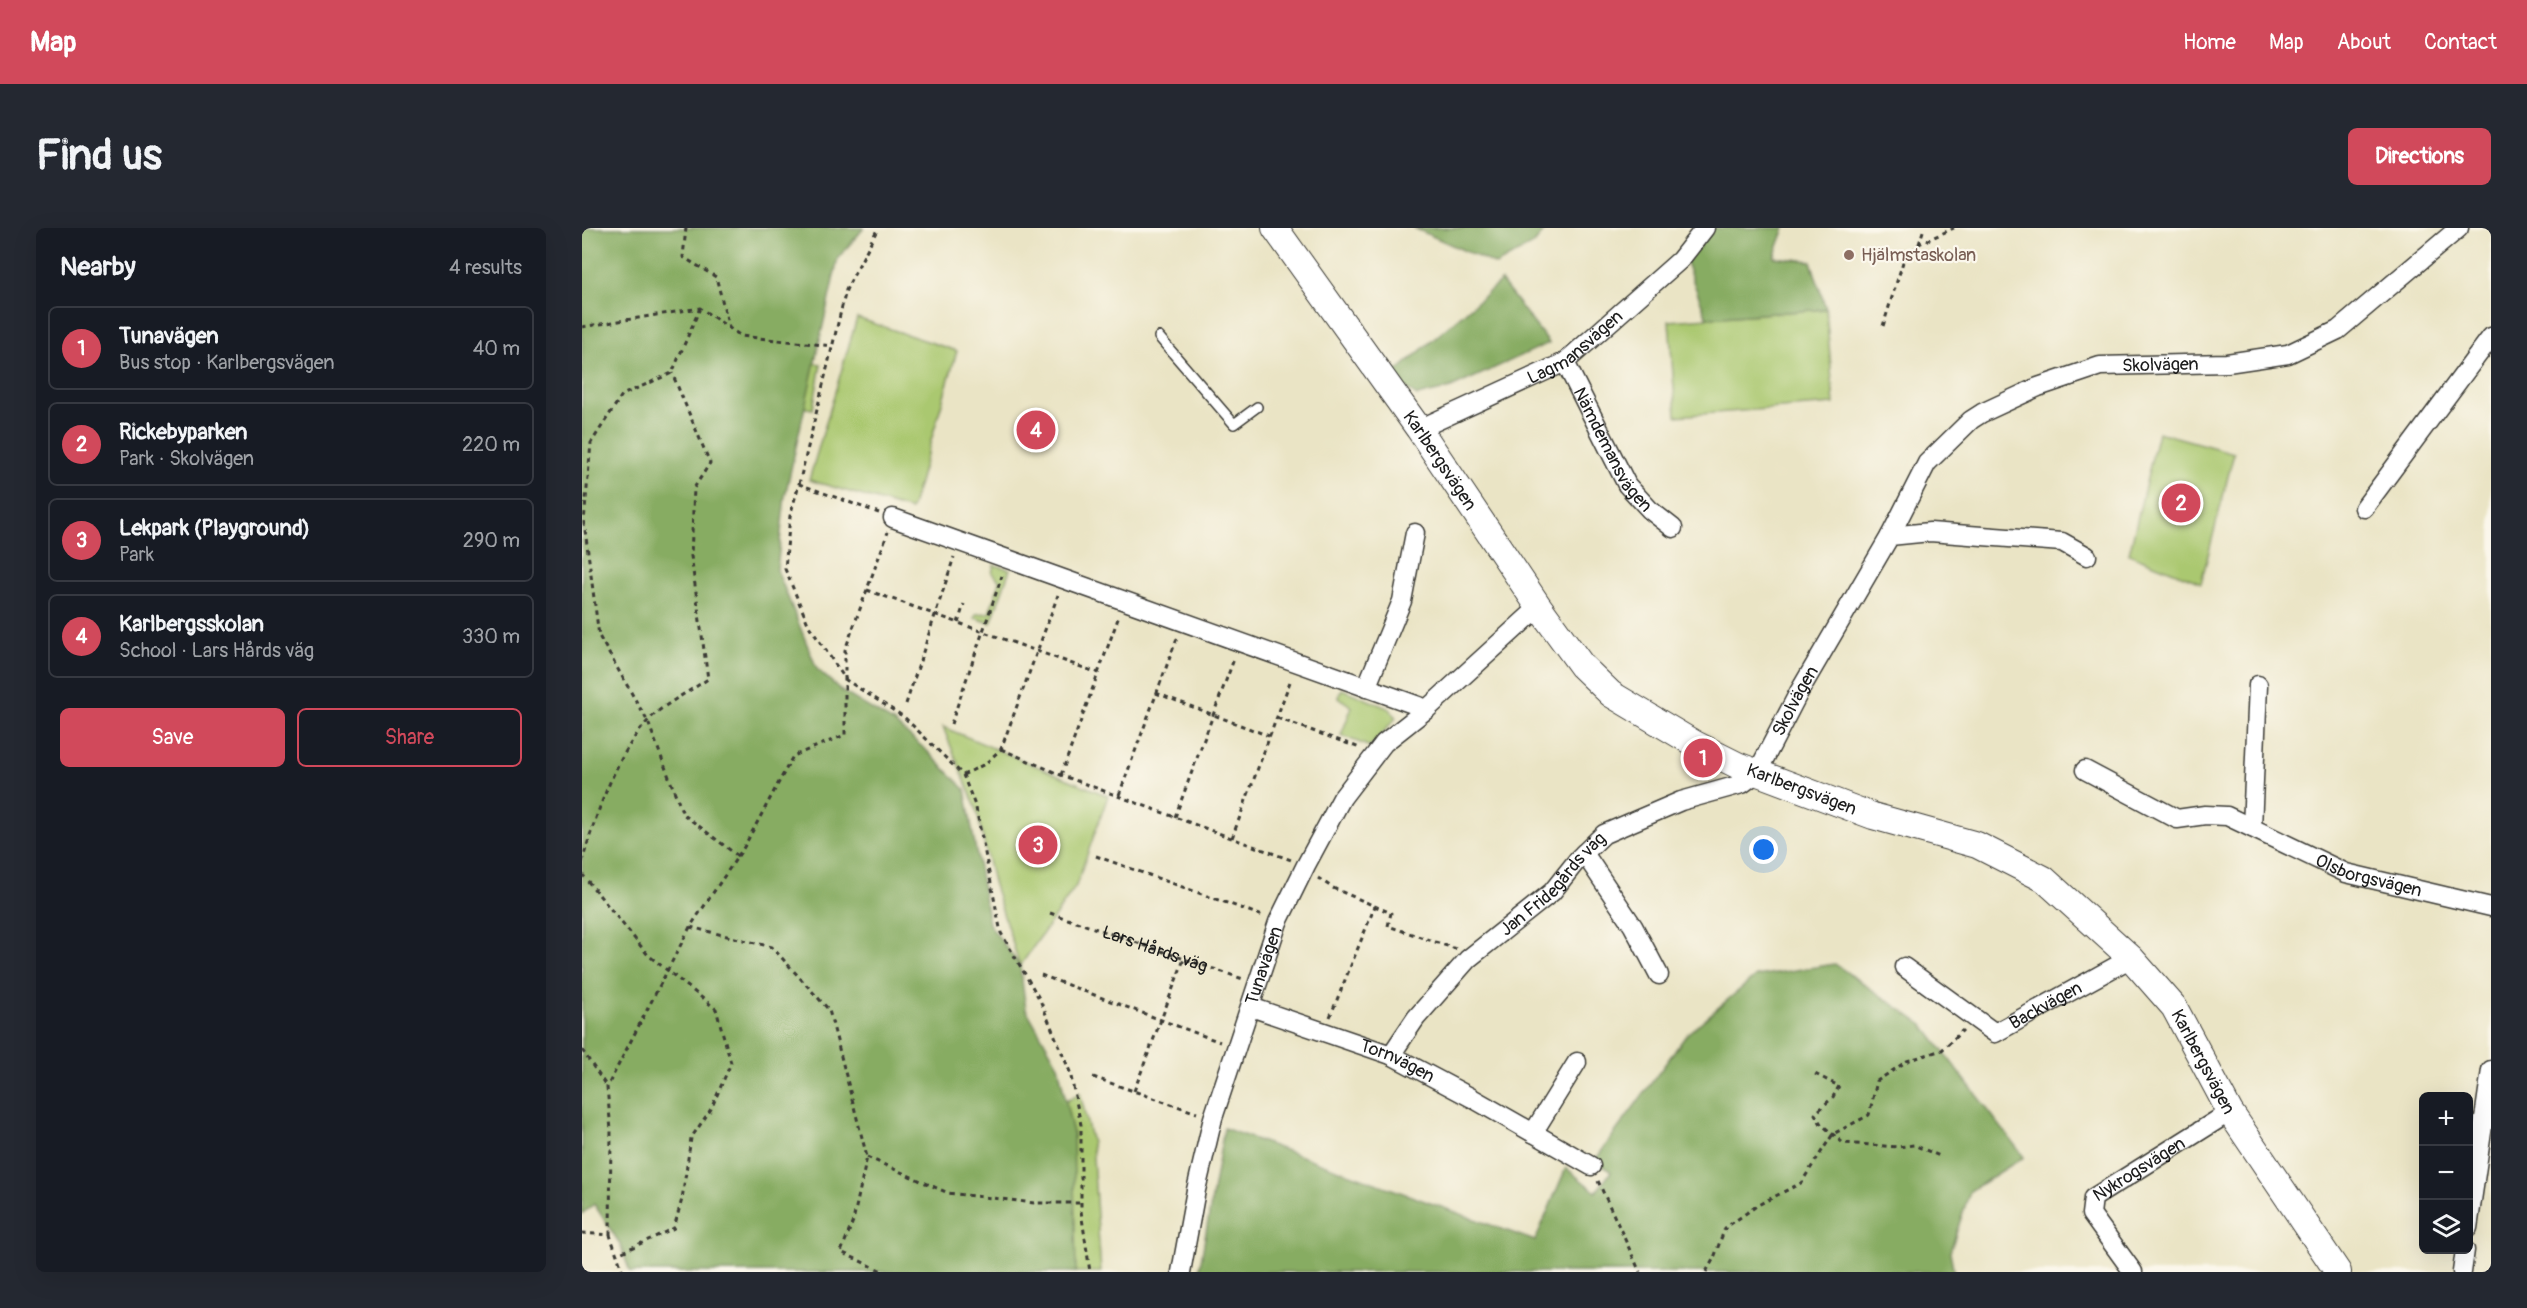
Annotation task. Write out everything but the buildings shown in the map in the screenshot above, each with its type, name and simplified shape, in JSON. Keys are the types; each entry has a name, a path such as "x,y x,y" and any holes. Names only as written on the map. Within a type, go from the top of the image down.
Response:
{"street":[{"name":"Karlbergsvägen","path":"1275,228 1419,429 1539,607 1582,666 1611,694 1695,744 1757,773 1873,816 1977,845 2044,879 2131,958 2174,1007 2230,1112 2338,1272"},
{"name":"Lagmansvägen","path":"1419,429 1565,362 1680,260 1705,228"},
{"name":"Skolvägen","path":"1757,773 1799,692 1890,536 1927,464 1971,420 2038,387 2100,366 2227,363 2288,354 2338,330 2459,228"},
{"path":"2364,508 2491,337"},
{"name":"Nämdemansvägen","path":"1565,362 1627,485 1650,510 1674,528"},
{"path":"893,518 1426,709"},
{"path":"1890,536 1930,532 2062,542 2087,556"},
{"path":"1366,688 1402,602 1415,533"},
{"name":"Tunavägen","path":"1181,1272 1196,1190 1213,1118 1278,922 1342,798 1384,743 1426,709 1539,607"},
{"path":"2252,828 2258,685"},
{"name":"Olsborgsvägen","path":"2085,770 2177,819 2205,815 2227,816 2346,873 2491,907"},
{"name":"Jan Fridegårds väg","path":"1391,1055 1416,1018 1468,959 1552,892 1584,853 1604,834 1681,801 1742,784 1757,773"},
{"path":"1584,853 1633,926 1659,975"},
{"name":"Backvägen","path":"1904,967 1995,1033 2131,958"},
{"name":"Tornvägen","path":"1251,1007 1391,1055 1591,1166"},
{"path":"1533,1133 1577,1062"},
{"path":"2473,1200 2491,1070"},
{"name":"Nykrogsvägen","path":"2133,1272 2091,1214 2093,1198 2230,1112"},
{"path":"2462,1272 2464,1254"}],"lane":[{"path":"1159,337 1234,424 1257,407"}],"path":[{"path":"686,228 683,257 716,277 730,328"},
{"path":"878,228 846,290 790,516 785,569 809,626 846,680 904,717 963,775 976,808 1001,933 1040,1000 1070,1072 1081,1125 1081,1203 1090,1272"},
{"path":"1919,244 1924,228"},
{"path":"1883,326 1903,262 1919,244 1953,228"},
{"path":"700,308 672,373 622,395 591,443 584,522 599,636 648,722 683,814 738,856"},
{"path":"582,327 700,308 741,336 832,346"},
{"path":"582,862 598,808 634,737 660,710 708,679 691,556 694,488 710,463 672,373"},
{"path":"607,1087 690,927 738,856 794,756 845,735 845,650 893,518 799,484"},
{"path":"906,704 959,542"},
{"path":"951,724 1008,559"},
{"path":"963,775 985,764 1002,749 1064,580"},
{"path":"867,590 1098,673"},
{"path":"1061,775 1124,601"},
{"path":"958,623 964,604"},
{"path":"1118,796 1182,622"},
{"path":"1175,817 1240,643"},
{"path":"1232,838 1297,664"},
{"path":"1156,693 1270,736"},
{"path":"1277,718 1376,754"},
{"path":"1002,749 1061,775 1306,865 1319,880 1333,888 1391,913 1388,926 1453,946 1468,959"},
{"path":"1096,856 1278,922"},
{"path":"582,874 648,955 716,1009 731,1063 711,1109 691,1138 682,1198 674,1228 618,1254"},
{"path":"1324,1032 1375,905"},
{"name":"Lars Hårds väg","path":"1050,913 1259,984"},
{"path":"690,927 772,947 829,1010 867,1157 853,1221 841,1252 884,1272"},
{"path":"1134,1091 1184,959"},
{"path":"1041,975 1236,1048"},
{"path":"1706,1272 1725,1228 1758,1205 1801,1183 1833,1134 1869,1115 1877,1081 1907,1061 1942,1050 1975,1019"},
{"path":"582,1050 607,1087 610,1130 610,1235 623,1272"},
{"path":"1815,1074 1839,1086 1833,1097 1815,1114 1821,1124 1843,1143 1898,1147 1914,1145 1942,1157"},
{"path":"1093,1077 1213,1118"},
{"path":"867,1157 948,1193 1035,1203 1081,1203"},
{"path":"1591,1166 1640,1272"},
{"path":"582,1233 610,1235"}],"green space":[{"path":"582,228 864,228 838,258 785,496 777,570 817,669 843,692 893,722 926,750 965,789 989,924 1020,966 1026,1009 1058,1065 1073,1134 1076,1272 630,1272 620,1244 594,1204 582,1214"},
{"path":"1414,228 1546,228 1535,243 1496,265"},
{"path":"1713,228 1785,228 1774,257 1811,261 1826,309 1707,318 1685,260"},
{"path":"1501,281 1549,343 1451,388 1417,396 1390,377"},
{"path":"1826,309 1834,404 1676,416 1669,321"},
{"path":"857,318 957,351 911,510 809,480"},
{"path":"798,361 821,364 813,409 791,406"},
{"path":"2158,432 2234,453 2201,583 2129,554"},
{"path":"994,565 1010,569 991,623 975,618 976,614 989,613 1000,581 992,573"},
{"path":"1342,689 1390,709 1396,718 1370,747 1341,735 1352,707 1338,697"},
{"path":"943,727 1108,796 1076,886 1020,966 993,882 976,808"},
{"path":"1835,964 1923,1025 2024,1157 1970,1191 1950,1252 1954,1272 1199,1272 1224,1128 1535,1241 1566,1168 1596,1192 1611,1172 1595,1160 1687,1034 1756,976"},
{"path":"1080,1093 1092,1143 1101,1272 1073,1272 1061,1104"}],"place":[{"name":"Hjälmstaskolan","path":"1849,255"},
{"name":"Karlbergsskolan","path":"1036,430"},
{"name":"Rickebyparken","path":"2181,503"},
{"name":"Tunavägen","path":"1703,758"},
{"name":"Lekpark (Playground)","path":"1038,845"}]}
